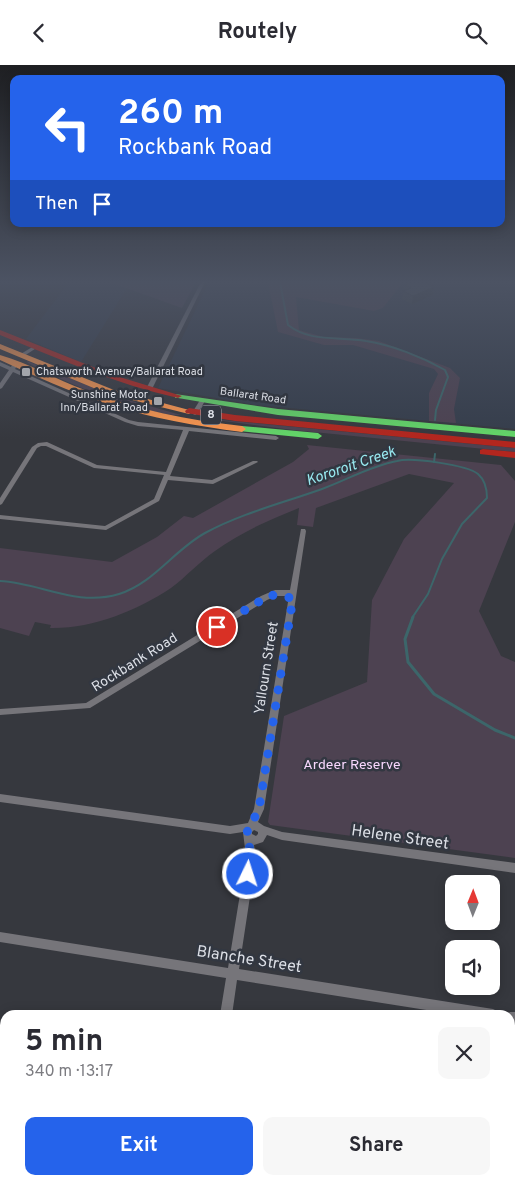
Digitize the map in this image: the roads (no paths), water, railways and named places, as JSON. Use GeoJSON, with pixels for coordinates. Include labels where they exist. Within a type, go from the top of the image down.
{"type":"FeatureCollection","features":[{"type":"Feature","properties":{"kind":"main road","name":"Ballarat Road"},"geometry":{"type":"LineString","coordinates":[[5,334],[110,378],[202,401],[278,412],[515,433]]}},
{"type":"Feature","properties":{"kind":"main road","name":"Ballarat Road"},"geometry":{"type":"LineString","coordinates":[[0,346],[18,365],[125,397],[190,422]]}},
{"type":"Feature","properties":{"kind":"main road","name":"Ballarat Road"},"geometry":{"type":"LineString","coordinates":[[0,357],[62,387],[129,408],[190,422],[514,453]]}},
{"type":"Feature","properties":{"kind":"main road"},"geometry":{"type":"LineString","coordinates":[[48,385],[62,387]]}},
{"type":"Feature","properties":{"kind":"street"},"geometry":{"type":"LineString","coordinates":[[149,389],[177,334]]}},
{"type":"Feature","properties":{"kind":"street"},"geometry":{"type":"LineString","coordinates":[[0,387],[18,365],[38,349]]}},
{"type":"Feature","properties":{"kind":"street","name":"Ballarat Road"},"geometry":{"type":"LineString","coordinates":[[0,364],[18,365],[48,385]]}},
{"type":"Feature","properties":{"kind":"street"},"geometry":{"type":"LineString","coordinates":[[0,517],[106,528],[157,500],[190,422],[202,401]]}},
{"type":"Feature","properties":{"kind":"street","name":"Ballarat Road"},"geometry":{"type":"LineString","coordinates":[[190,422],[276,439]]}},
{"type":"Feature","properties":{"kind":"street"},"geometry":{"type":"LineString","coordinates":[[38,436],[40,444]]}},
{"type":"Feature","properties":{"kind":"street"},"geometry":{"type":"LineString","coordinates":[[0,503],[35,447],[40,444],[47,444],[96,467],[214,482],[255,462]]}},
{"type":"Feature","properties":{"kind":"street","name":"Yallourn Street"},"geometry":{"type":"LineString","coordinates":[[227,1010],[303,531]]}},
{"type":"Feature","properties":{"kind":"street","name":"Rockbank Road"},"geometry":{"type":"LineString","coordinates":[[0,712],[87,707],[270,595],[293,595]]}},
{"type":"Feature","properties":{"kind":"street","name":"Helene Street"},"geometry":{"type":"LineString","coordinates":[[0,798],[515,869]]}},
{"type":"Feature","properties":{"kind":"street","name":"Blanche Street"},"geometry":{"type":"LineString","coordinates":[[0,937],[461,1010]]}},
{"type":"Feature","properties":{"kind":"waterway"},"geometry":{"type":"LineString","coordinates":[[307,334],[386,345],[417,356],[445,370],[448,377],[436,410],[435,420]]}},
{"type":"Feature","properties":{"kind":"waterway"},"geometry":{"type":"LineString","coordinates":[[434,462],[435,454]]}},
{"type":"Feature","properties":{"kind":"waterway","name":"Kororoit Creek"},"geometry":{"type":"LineString","coordinates":[[0,581],[88,598],[119,594],[143,582],[183,548],[219,526],[322,489],[377,466],[397,461],[414,460],[451,465],[472,471],[478,474],[484,482],[487,498],[462,524],[442,559],[428,594],[412,618]]}},
{"type":"Feature","properties":{"kind":"waterway","name":"Kororoit Creek"},"geometry":{"type":"LineString","coordinates":[[413,617],[405,639],[408,662],[434,694],[495,730],[515,738]]}},
{"type":"Feature","properties":{"kind":"place","name":"Chatsworth Avenue/Ballarat Road"},"geometry":{"type":"Point","coordinates":[26,372]}},
{"type":"Feature","properties":{"kind":"place","name":"Sunshine Motor Inn/Ballarat Road"},"geometry":{"type":"Point","coordinates":[158,401]}},
{"type":"Feature","properties":{"kind":"park label","name":"Ardeer Reserve"},"geometry":{"type":"Point","coordinates":[352,765]}}]}
